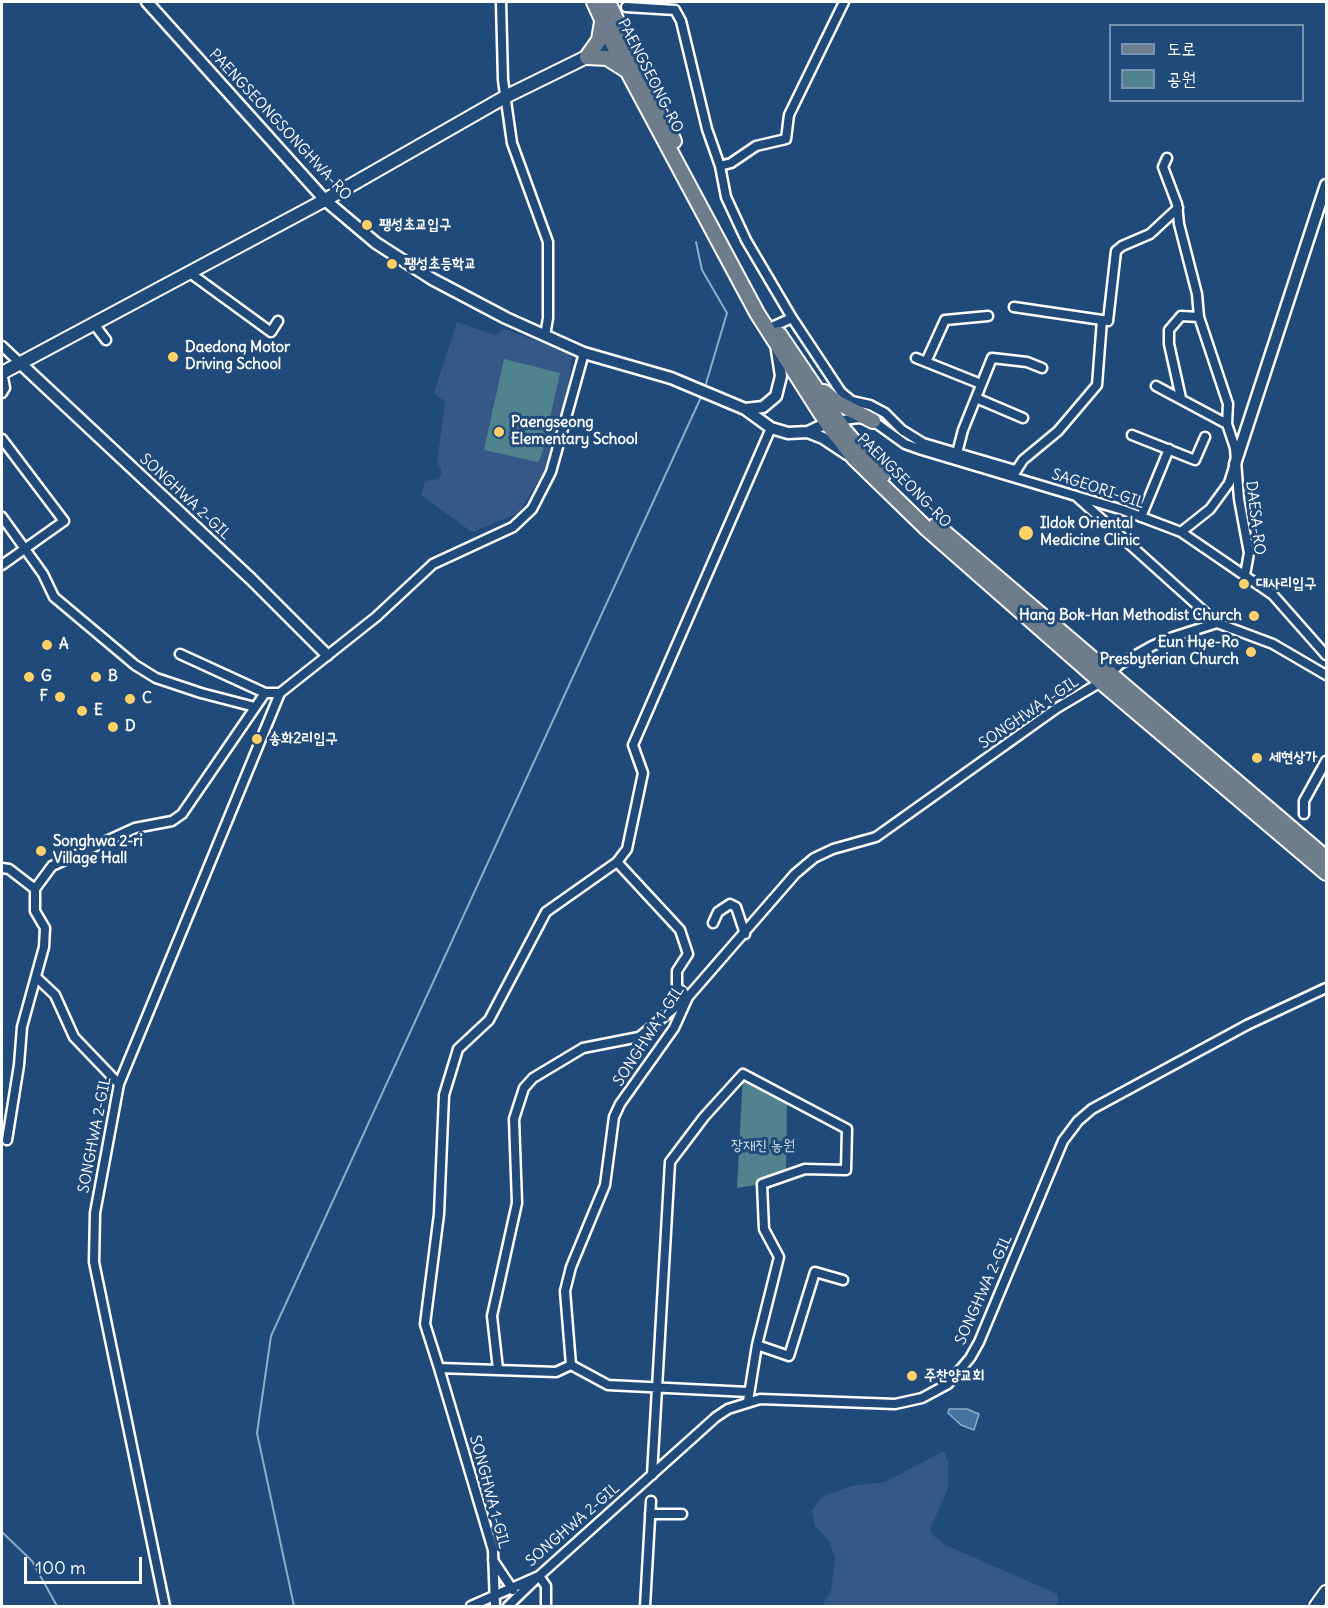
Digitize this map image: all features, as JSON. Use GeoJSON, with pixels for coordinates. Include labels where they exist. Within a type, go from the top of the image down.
{"type":"FeatureCollection","features":[{"type":"Feature","properties":{"kind":"main road","name":"PAENGSEONG-RO"},"geometry":{"type":"LineString","coordinates":[[594,2],[602,20],[619,40],[692,180],[774,326],[813,382],[832,422],[906,499],[1326,873]]}},
{"type":"Feature","properties":{"kind":"main road","name":"PAENGSEONG-RO"},"geometry":{"type":"LineString","coordinates":[[608,2],[628,73],[776,346],[832,422],[854,458],[927,529],[1326,858]]}},
{"type":"Feature","properties":{"kind":"main road"},"geometry":{"type":"LineString","coordinates":[[587,57],[599,40],[602,20]]}},
{"type":"Feature","properties":{"kind":"main road"},"geometry":{"type":"LineString","coordinates":[[2,373],[325,200],[505,97],[619,40]]}},
{"type":"Feature","properties":{"kind":"main road"},"geometry":{"type":"LineString","coordinates":[[587,57],[599,56],[615,61],[628,73]]}},
{"type":"Feature","properties":{"kind":"main road"},"geometry":{"type":"LineString","coordinates":[[813,382],[836,402],[873,421]]}},
{"type":"Feature","properties":{"kind":"main road"},"geometry":{"type":"LineString","coordinates":[[1316,1606],[1326,1592]]}},
{"type":"Feature","properties":{"kind":"street","name":"PAENGSEONGSONGHWA-RO"},"geometry":{"type":"LineString","coordinates":[[147,2],[325,200],[376,243],[432,279],[545,336],[585,353],[671,378],[745,409],[771,428],[788,433],[808,432],[832,422]]}},
{"type":"Feature","properties":{"kind":"street"},"geometry":{"type":"LineString","coordinates":[[501,2],[505,97],[512,143],[547,232],[549,298],[545,336]]}},
{"type":"Feature","properties":{"kind":"street"},"geometry":{"type":"LineString","coordinates":[[720,166],[731,163],[756,146],[786,139],[789,115],[844,2]]}},
{"type":"Feature","properties":{"kind":"street"},"geometry":{"type":"LineString","coordinates":[[626,7],[676,6],[707,129],[720,166],[726,198],[747,240],[792,318],[848,399],[879,409],[913,438],[1014,474],[1058,431],[1096,385],[1102,320]]}},
{"type":"Feature","properties":{"kind":"street","name":"DAESA-RO"},"geometry":{"type":"LineString","coordinates":[[1167,158],[1163,167],[1178,208],[1179,224],[1197,294],[1199,317],[1228,404],[1227,424],[1235,448],[1242,525],[1249,553],[1245,575]]}},
{"type":"Feature","properties":{"kind":"street"},"geometry":{"type":"LineString","coordinates":[[1181,532],[1210,509],[1228,483],[1326,185]]}},
{"type":"Feature","properties":{"kind":"street"},"geometry":{"type":"LineString","coordinates":[[1014,307],[1108,321],[1116,251],[1150,234],[1178,208]]}},
{"type":"Feature","properties":{"kind":"street"},"geometry":{"type":"LineString","coordinates":[[190,273],[271,332],[278,321]]}},
{"type":"Feature","properties":{"kind":"street"},"geometry":{"type":"LineString","coordinates":[[926,362],[945,320],[988,316]]}},
{"type":"Feature","properties":{"kind":"street"},"geometry":{"type":"LineString","coordinates":[[1181,398],[1169,344],[1169,330],[1181,316],[1199,317]]}},
{"type":"Feature","properties":{"kind":"street"},"geometry":{"type":"LineString","coordinates":[[774,326],[792,318]]}},
{"type":"Feature","properties":{"kind":"street"},"geometry":{"type":"LineString","coordinates":[[94,324],[106,340]]}},
{"type":"Feature","properties":{"kind":"street"},"geometry":{"type":"LineString","coordinates":[[2,346],[20,363]]}},
{"type":"Feature","properties":{"kind":"street"},"geometry":{"type":"LineString","coordinates":[[745,409],[763,407],[776,396],[782,376],[776,346]]}},
{"type":"Feature","properties":{"kind":"street","name":"SONGHWA 2-GIL"},"geometry":{"type":"LineString","coordinates":[[165,1606],[94,1262],[95,1213],[119,1083],[280,693],[376,617],[433,564],[513,527],[532,509],[551,472],[585,353]]}},
{"type":"Feature","properties":{"kind":"street"},"geometry":{"type":"LineString","coordinates":[[916,358],[981,384]]}},
{"type":"Feature","properties":{"kind":"street"},"geometry":{"type":"LineString","coordinates":[[957,453],[963,430],[992,358],[1027,362],[1042,368]]}},
{"type":"Feature","properties":{"kind":"street","name":"SONGHWA 2-GIL"},"geometry":{"type":"LineString","coordinates":[[20,363],[251,579],[327,655]]}},
{"type":"Feature","properties":{"kind":"street"},"geometry":{"type":"LineString","coordinates":[[2,373],[5,388],[2,393]]}},
{"type":"Feature","properties":{"kind":"street"},"geometry":{"type":"LineString","coordinates":[[1156,386],[1227,424]]}},
{"type":"Feature","properties":{"kind":"street"},"geometry":{"type":"LineString","coordinates":[[976,398],[1023,418]]}},
{"type":"Feature","properties":{"kind":"street"},"geometry":{"type":"LineString","coordinates":[[832,422],[859,418],[873,421]]}},
{"type":"Feature","properties":{"kind":"street","name":"SAGEORI-GIL"},"geometry":{"type":"LineString","coordinates":[[873,421],[905,444],[1014,474],[1181,532],[1273,595],[1326,655]]}},
{"type":"Feature","properties":{"kind":"street"},"geometry":{"type":"LineString","coordinates":[[498,1369],[492,1316],[516,1203],[514,1119],[524,1088],[533,1078],[583,1048],[645,1034],[688,998],[677,987],[677,971],[688,954],[680,930],[617,862],[627,849],[643,773],[633,745],[771,428]]}},
{"type":"Feature","properties":{"kind":"street"},"geometry":{"type":"LineString","coordinates":[[808,432],[823,438],[854,458]]}},
{"type":"Feature","properties":{"kind":"street"},"geometry":{"type":"LineString","coordinates":[[1132,435],[1196,460],[1205,436]]}},
{"type":"Feature","properties":{"kind":"street"},"geometry":{"type":"LineString","coordinates":[[2,439],[64,521],[2,565]]}},
{"type":"Feature","properties":{"kind":"street"},"geometry":{"type":"LineString","coordinates":[[1141,517],[1169,449]]}},
{"type":"Feature","properties":{"kind":"street"},"geometry":{"type":"LineString","coordinates":[[1076,496],[1217,623],[1273,644],[1326,675]]}},
{"type":"Feature","properties":{"kind":"street"},"geometry":{"type":"LineString","coordinates":[[2,517],[26,550],[54,597],[135,665],[156,678],[255,707]]}},
{"type":"Feature","properties":{"kind":"street","name":"SONGHWA 1-GIL"},"geometry":{"type":"LineString","coordinates":[[571,1365],[565,1291],[571,1267],[605,1185],[614,1116],[631,1087],[674,1028],[688,998],[795,874],[814,858],[833,849],[876,837],[1057,708],[1105,678],[1120,664],[1152,645],[1217,623]]}},
{"type":"Feature","properties":{"kind":"street"},"geometry":{"type":"LineString","coordinates":[[180,654],[265,693],[280,693]]}},
{"type":"Feature","properties":{"kind":"street"},"geometry":{"type":"LineString","coordinates":[[7,1140],[22,1027],[44,947],[45,928],[35,911],[35,890],[52,866],[135,828],[172,821],[182,814],[265,693]]}},
{"type":"Feature","properties":{"kind":"street"},"geometry":{"type":"LineString","coordinates":[[1304,814],[1304,801],[1326,761]]}},
{"type":"Feature","properties":{"kind":"street","name":"SONGHWA 1-GIL"},"geometry":{"type":"LineString","coordinates":[[494,1602],[493,1550],[425,1324],[439,1214],[444,1095],[458,1049],[489,1020],[546,912],[617,862]]}},
{"type":"Feature","properties":{"kind":"street"},"geometry":{"type":"LineString","coordinates":[[2,868],[9,869],[35,890]]}},
{"type":"Feature","properties":{"kind":"street"},"geometry":{"type":"LineString","coordinates":[[713,923],[718,912],[730,904],[736,907],[745,934]]}},
{"type":"Feature","properties":{"kind":"street"},"geometry":{"type":"LineString","coordinates":[[37,978],[55,995],[74,1037],[119,1083]]}},
{"type":"Feature","properties":{"kind":"street","name":"SONGHWA 2-GIL"},"geometry":{"type":"LineString","coordinates":[[471,1606],[494,1602],[539,1576],[716,1417],[748,1397],[895,1404],[922,1398],[948,1384],[970,1358],[979,1342],[1063,1141],[1078,1121],[1092,1108],[1237,1031],[1326,988]]}},
{"type":"Feature","properties":{"kind":"street"},"geometry":{"type":"LineString","coordinates":[[439,1368],[556,1372],[571,1365],[608,1385],[656,1389],[748,1397],[757,1345],[779,1257],[764,1229],[762,1184],[805,1169],[846,1170],[847,1129],[743,1074],[704,1117],[670,1162],[656,1389],[652,1475]]}},
{"type":"Feature","properties":{"kind":"street"},"geometry":{"type":"LineString","coordinates":[[757,1345],[789,1356],[815,1272],[843,1280]]}},
{"type":"Feature","properties":{"kind":"street"},"geometry":{"type":"LineString","coordinates":[[645,1606],[651,1502]]}},
{"type":"Feature","properties":{"kind":"street"},"geometry":{"type":"LineString","coordinates":[[650,1514],[682,1514]]}},
{"type":"Feature","properties":{"kind":"street"},"geometry":{"type":"LineString","coordinates":[[493,1560],[513,1590]]}},
{"type":"Feature","properties":{"kind":"street"},"geometry":{"type":"LineString","coordinates":[[508,1606],[539,1576],[546,1586],[546,1606]]}},
{"type":"Feature","properties":{"kind":"shaded area","name":"Paengseong Elementary School"},"geometry":{"type":"Polygon","coordinates":[[[457,322],[495,335],[504,329],[569,352],[572,358],[566,401],[549,462],[519,513],[472,532],[421,495],[425,481],[438,479],[441,475],[441,468],[437,463],[445,402],[434,393],[457,322]]]}},
{"type":"Feature","properties":{"kind":"shaded area"},"geometry":{"type":"Polygon","coordinates":[[[949,1409],[967,1409],[979,1414],[974,1430],[961,1425],[948,1413],[949,1409]]]}},
{"type":"Feature","properties":{"kind":"shaded area"},"geometry":{"type":"Polygon","coordinates":[[[944,1451],[948,1463],[948,1489],[930,1529],[932,1535],[946,1545],[1057,1594],[1058,1602],[1054,1606],[822,1606],[831,1591],[835,1557],[829,1541],[815,1526],[812,1511],[821,1497],[851,1486],[885,1482],[944,1451]]]}},
{"type":"Feature","properties":{"kind":"green space"},"geometry":{"type":"Polygon","coordinates":[[[504,359],[560,373],[542,454],[538,462],[484,450],[504,359]]]}},
{"type":"Feature","properties":{"kind":"green space","name":"장재진 농원"},"geometry":{"type":"Polygon","coordinates":[[[743,1074],[787,1098],[786,1176],[762,1184],[737,1188],[743,1074]]]}},
{"type":"Feature","properties":{"kind":"waterway"},"geometry":{"type":"LineString","coordinates":[[87,2],[104,2]]}},
{"type":"Feature","properties":{"kind":"waterway"},"geometry":{"type":"LineString","coordinates":[[696,242],[702,270],[727,313],[705,387]]}},
{"type":"Feature","properties":{"kind":"waterway"},"geometry":{"type":"LineString","coordinates":[[294,1606],[257,1433],[271,1336],[702,395]]}},
{"type":"Feature","properties":{"kind":"waterway"},"geometry":{"type":"LineString","coordinates":[[2,1532],[32,1561],[57,1606]]}},
{"type":"Feature","properties":{"kind":"place","name":"팽성초교입구"},"geometry":{"type":"Point","coordinates":[367,225]}},
{"type":"Feature","properties":{"kind":"place","name":"팽성초등학교"},"geometry":{"type":"Point","coordinates":[392,264]}},
{"type":"Feature","properties":{"kind":"place","name":"Daedong Motor Driving School"},"geometry":{"type":"Point","coordinates":[173,357]}},
{"type":"Feature","properties":{"kind":"place","name":"Paengseong Elementary School"},"geometry":{"type":"Point","coordinates":[499,432]}},
{"type":"Feature","properties":{"kind":"place","name":"Ildok Oriental Medicine Clinic"},"geometry":{"type":"Point","coordinates":[1026,533]}},
{"type":"Feature","properties":{"kind":"place","name":"대사리입구"},"geometry":{"type":"Point","coordinates":[1244,584]}},
{"type":"Feature","properties":{"kind":"place","name":"Hang Bok-Han Methodist Church"},"geometry":{"type":"Point","coordinates":[1254,616]}},
{"type":"Feature","properties":{"kind":"place","name":"A"},"geometry":{"type":"Point","coordinates":[47,645]}},
{"type":"Feature","properties":{"kind":"place","name":"Eun Hye-Ro Presbyterian Church"},"geometry":{"type":"Point","coordinates":[1251,652]}},
{"type":"Feature","properties":{"kind":"place","name":"G"},"geometry":{"type":"Point","coordinates":[29,677]}},
{"type":"Feature","properties":{"kind":"place","name":"B"},"geometry":{"type":"Point","coordinates":[96,677]}},
{"type":"Feature","properties":{"kind":"place","name":"F"},"geometry":{"type":"Point","coordinates":[60,697]}},
{"type":"Feature","properties":{"kind":"place","name":"C"},"geometry":{"type":"Point","coordinates":[130,699]}},
{"type":"Feature","properties":{"kind":"place","name":"E"},"geometry":{"type":"Point","coordinates":[82,711]}},
{"type":"Feature","properties":{"kind":"place","name":"D"},"geometry":{"type":"Point","coordinates":[113,727]}},
{"type":"Feature","properties":{"kind":"place","name":"송화2리입구"},"geometry":{"type":"Point","coordinates":[257,739]}},
{"type":"Feature","properties":{"kind":"place","name":"세현상가"},"geometry":{"type":"Point","coordinates":[1257,758]}},
{"type":"Feature","properties":{"kind":"place","name":"Songhwa 2-ri Village Hall"},"geometry":{"type":"Point","coordinates":[41,851]}},
{"type":"Feature","properties":{"kind":"place","name":"주찬양교회"},"geometry":{"type":"Point","coordinates":[912,1376]}}]}
